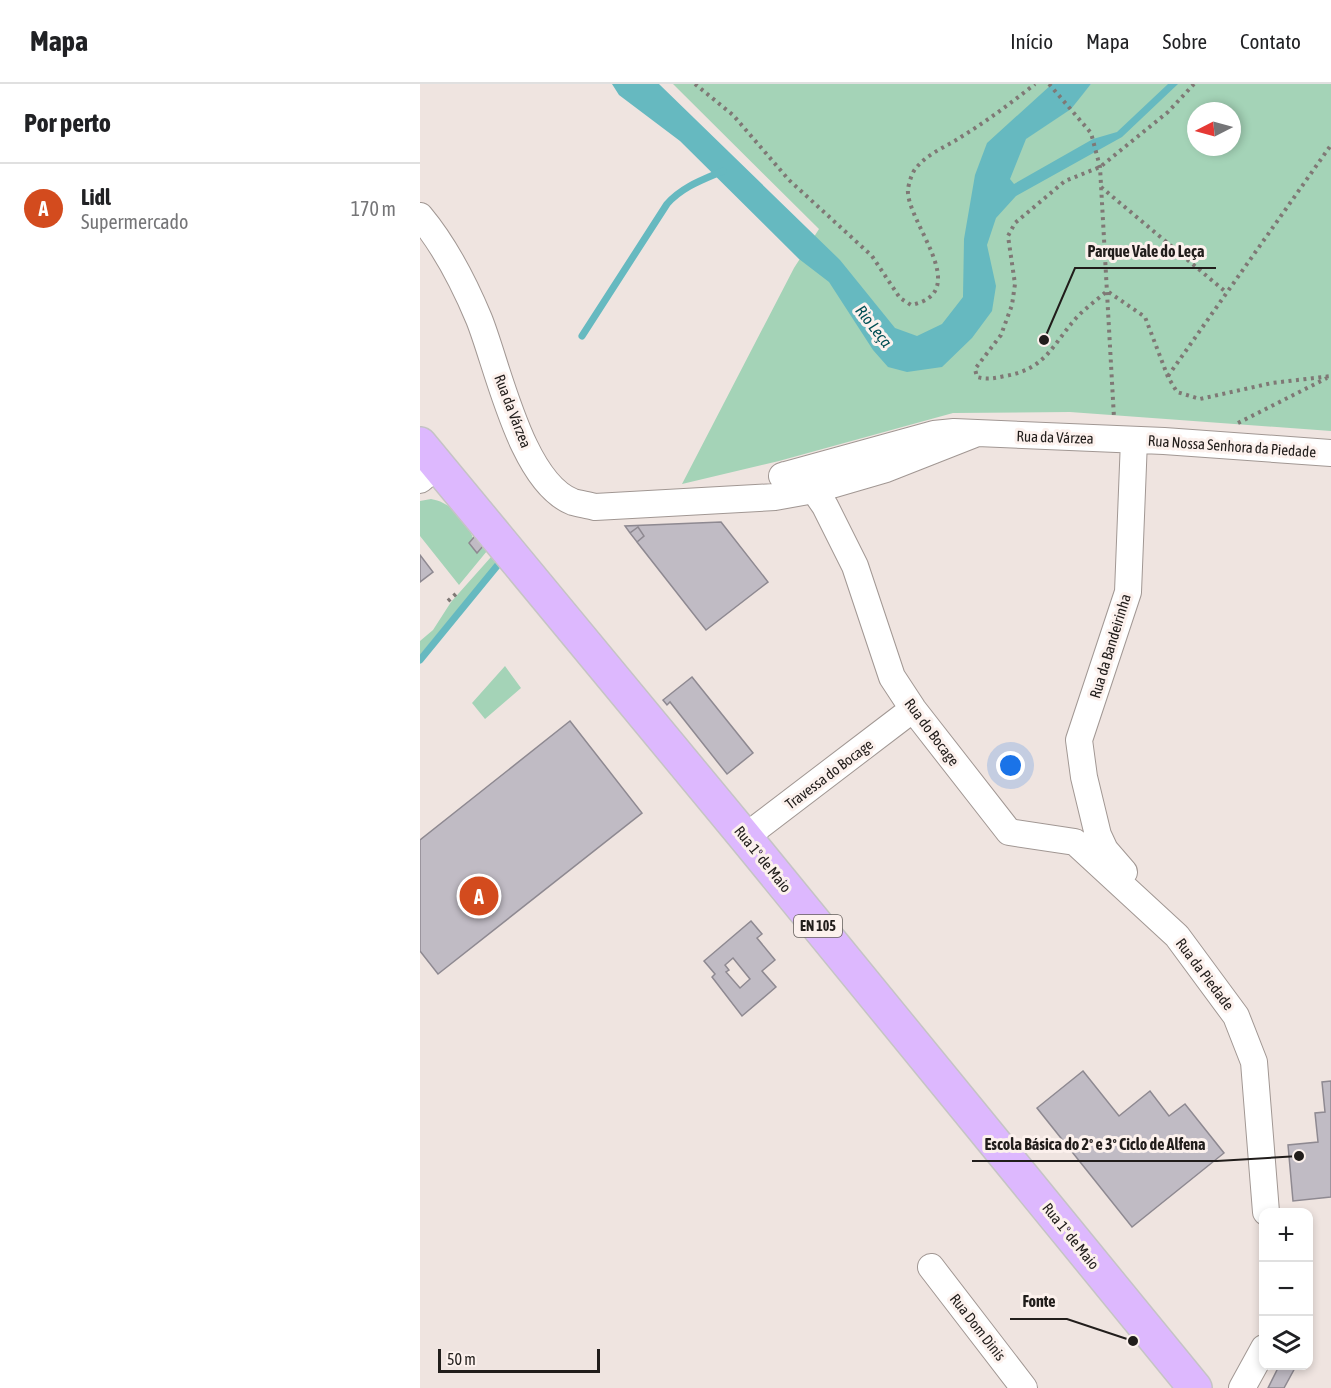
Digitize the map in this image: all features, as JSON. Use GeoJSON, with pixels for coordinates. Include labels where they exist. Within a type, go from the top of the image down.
{"type":"FeatureCollection","features":[{"type":"Feature","properties":{"kind":"main road","name":"Rua 1º de Maio"},"geometry":{"type":"LineString","coordinates":[[426,463],[745,837],[1195,1388]]}},
{"type":"Feature","properties":{"kind":"street","name":"Rua da Várzea"},"geometry":{"type":"LineString","coordinates":[[420,216],[446,253],[464,285],[479,319],[522,444],[551,486],[571,501],[595,507],[775,497],[814,490],[886,469],[975,434]]}},
{"type":"Feature","properties":{"kind":"street","name":"Rua da Várzea"},"geometry":{"type":"LineString","coordinates":[[713,500],[747,486],[934,434],[1125,440]]}},
{"type":"Feature","properties":{"kind":"street","name":"Rua Nossa Senhora da Piedade"},"geometry":{"type":"LineString","coordinates":[[1125,440],[1219,444],[1331,453]]}},
{"type":"Feature","properties":{"kind":"street","name":"Rua da Bandeirinha"},"geometry":{"type":"LineString","coordinates":[[1125,440],[1128,592],[1079,740],[1084,777],[1098,835],[1105,850],[1159,917]]}},
{"type":"Feature","properties":{"kind":"street"},"geometry":{"type":"LineString","coordinates":[[785,475],[802,481],[814,490]]}},
{"type":"Feature","properties":{"kind":"street","name":"Rua do Bocage"},"geometry":{"type":"LineString","coordinates":[[814,490],[833,521],[855,566],[892,677],[913,709],[1009,832],[1075,842]]}},
{"type":"Feature","properties":{"kind":"street","name":"Travessa do Bocage"},"geometry":{"type":"LineString","coordinates":[[745,837],[913,709]]}},
{"type":"Feature","properties":{"kind":"street","name":"Rua da Bandeirinha"},"geometry":{"type":"LineString","coordinates":[[1075,842],[1082,836],[1081,797],[1084,777]]}},
{"type":"Feature","properties":{"kind":"street"},"geometry":{"type":"LineString","coordinates":[[1075,842],[1159,917]]}},
{"type":"Feature","properties":{"kind":"street","name":"Rua da Piedade"},"geometry":{"type":"LineString","coordinates":[[1159,917],[1177,936],[1236,1016],[1254,1062],[1266,1208]]}},
{"type":"Feature","properties":{"kind":"street","name":"Rua Dom Dinis"},"geometry":{"type":"LineString","coordinates":[[931,1267],[1024,1388]]}},
{"type":"Feature","properties":{"kind":"street"},"geometry":{"type":"LineString","coordinates":[[1242,1388],[1259,1356]]}},
{"type":"Feature","properties":{"kind":"path"},"geometry":{"type":"LineString","coordinates":[[696,84],[733,115],[789,180],[872,256],[900,298],[911,305],[927,299],[935,289],[938,278],[928,242],[910,207],[908,189],[914,170],[929,155],[1001,112],[1035,84]]}},
{"type":"Feature","properties":{"kind":"path"},"geometry":{"type":"LineString","coordinates":[[1107,291],[1079,315],[1051,353],[1035,366],[1009,375],[986,379],[977,377],[975,369],[1000,335],[1012,305],[1016,284],[1008,248],[1008,236],[1012,229],[1050,191],[1065,181],[1100,167],[1168,112],[1194,84]]}},
{"type":"Feature","properties":{"kind":"path"},"geometry":{"type":"LineString","coordinates":[[1050,85],[1091,133],[1100,167],[1107,291],[1125,440]]}},
{"type":"Feature","properties":{"kind":"path"},"geometry":{"type":"LineString","coordinates":[[1168,377],[1331,145]]}},
{"type":"Feature","properties":{"kind":"path"},"geometry":{"type":"LineString","coordinates":[[1101,186],[1227,292]]}},
{"type":"Feature","properties":{"kind":"path"},"geometry":{"type":"LineString","coordinates":[[1107,291],[1146,317],[1168,377],[1177,392],[1200,399],[1272,383],[1331,376]]}},
{"type":"Feature","properties":{"kind":"path"},"geometry":{"type":"LineString","coordinates":[[1219,444],[1225,432],[1242,420],[1331,376]]}},
{"type":"Feature","properties":{"kind":"path"},"geometry":{"type":"LineString","coordinates":[[448,601],[458,593]]}},
{"type":"Feature","properties":{"kind":"green space"},"geometry":{"type":"Polygon","coordinates":[[[673,84],[1063,84],[1077,100],[1091,84],[1331,84],[1331,431],[1070,412],[953,413],[779,461],[682,484],[794,268],[819,229],[673,84]]]}},
{"type":"Feature","properties":{"kind":"green space"},"geometry":{"type":"Polygon","coordinates":[[[431,499],[448,506],[462,519],[472,535],[477,553],[483,546],[487,551],[459,585],[420,536],[420,501],[431,499]]]}},
{"type":"Feature","properties":{"kind":"green space"},"geometry":{"type":"Polygon","coordinates":[[[491,557],[496,563],[420,655],[420,641],[433,630],[451,602],[491,557]]]}},
{"type":"Feature","properties":{"kind":"green space"},"geometry":{"type":"Polygon","coordinates":[[[505,666],[521,688],[485,719],[472,703],[505,666]]]}},
{"type":"Feature","properties":{"kind":"water","name":"Rio Leça"},"geometry":{"type":"Polygon","coordinates":[[[612,84],[659,84],[840,260],[895,328],[917,336],[942,324],[963,297],[964,239],[975,175],[987,143],[1052,84],[1091,84],[1071,109],[1026,139],[1010,179],[1014,184],[1093,139],[1117,132],[1168,84],[1178,84],[1122,137],[1016,196],[996,218],[987,245],[996,286],[992,311],[972,338],[942,367],[907,372],[888,367],[873,350],[829,282],[799,259],[680,141],[619,95],[612,84]]]}},
{"type":"Feature","properties":{"kind":"building"},"geometry":{"type":"Polygon","coordinates":[[[721,522],[768,582],[706,630],[637,542],[644,536],[638,527],[630,533],[625,526],[721,522]]]}},
{"type":"Feature","properties":{"kind":"building"},"geometry":{"type":"Polygon","coordinates":[[[638,527],[644,536],[637,542],[630,533],[638,527]]]}},
{"type":"Feature","properties":{"kind":"building"},"geometry":{"type":"Polygon","coordinates":[[[475,536],[483,546],[477,553],[469,543],[475,536]]]}},
{"type":"Feature","properties":{"kind":"building"},"geometry":{"type":"Polygon","coordinates":[[[420,555],[433,572],[420,582],[420,555]]]}},
{"type":"Feature","properties":{"kind":"building"},"geometry":{"type":"Polygon","coordinates":[[[692,677],[753,753],[727,774],[670,702],[667,705],[663,700],[692,677]]]}},
{"type":"Feature","properties":{"kind":"building"},"geometry":{"type":"Polygon","coordinates":[[[570,721],[642,813],[438,974],[420,951],[420,840],[570,721]]]}},
{"type":"Feature","properties":{"kind":"building"},"geometry":{"type":"Polygon","coordinates":[[[751,921],[762,934],[757,938],[775,960],[762,971],[776,987],[742,1016],[712,977],[715,974],[704,961],[751,921]],[[733,958],[725,965],[729,970],[726,972],[740,988],[750,979],[733,958]]]}},
{"type":"Feature","properties":{"kind":"building"},"geometry":{"type":"Polygon","coordinates":[[[1083,1071],[1119,1116],[1150,1091],[1169,1116],[1185,1104],[1224,1153],[1132,1227],[1037,1108],[1083,1071]]]}},
{"type":"Feature","properties":{"kind":"building"},"geometry":{"type":"Polygon","coordinates":[[[1331,1081],[1331,1197],[1293,1201],[1288,1145],[1318,1142],[1315,1113],[1325,1112],[1322,1082],[1331,1081]]]}},
{"type":"Feature","properties":{"kind":"building"},"geometry":{"type":"Polygon","coordinates":[[[1277,1370],[1294,1370],[1284,1388],[1268,1388],[1277,1370]]]}},
{"type":"Feature","properties":{"kind":"waterway"},"geometry":{"type":"LineString","coordinates":[[582,336],[667,204],[686,188],[723,171]]}},
{"type":"Feature","properties":{"kind":"waterway"},"geometry":{"type":"LineString","coordinates":[[420,660],[497,566]]}},
{"type":"Feature","properties":{"kind":"place","name":"Parque Vale do Leça"},"geometry":{"type":"Point","coordinates":[1044,340]}},
{"type":"Feature","properties":{"kind":"place","name":"Lidl"},"geometry":{"type":"Point","coordinates":[479,896]}},
{"type":"Feature","properties":{"kind":"place","name":"Escola Básica do 2º e 3º Ciclo de Alfena"},"geometry":{"type":"Point","coordinates":[1299,1156]}},
{"type":"Feature","properties":{"kind":"place","name":"Fonte"},"geometry":{"type":"Point","coordinates":[1133,1341]}}]}
